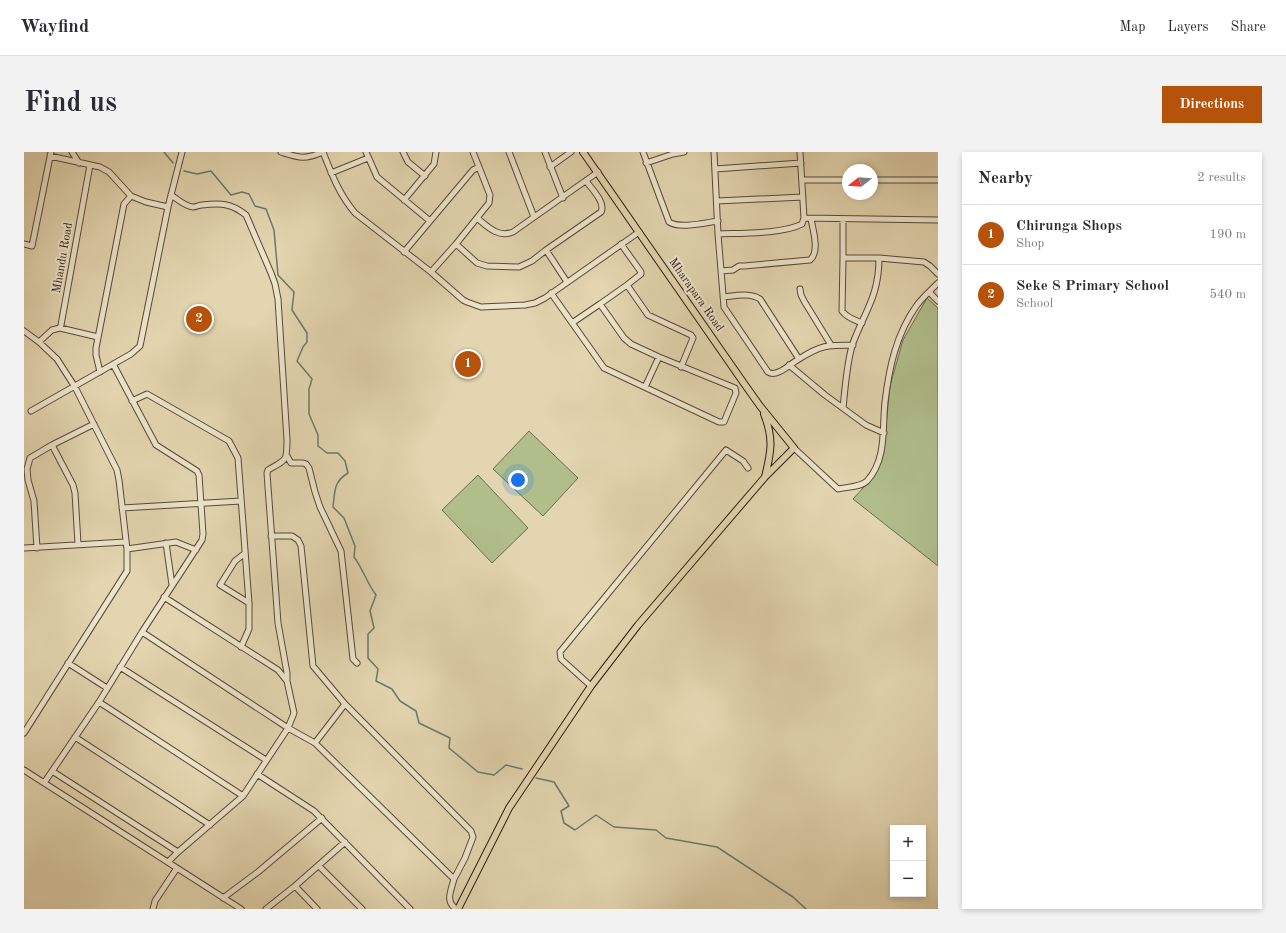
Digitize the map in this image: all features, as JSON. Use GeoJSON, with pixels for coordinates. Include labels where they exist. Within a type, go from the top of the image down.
{"type":"FeatureCollection","features":[{"type":"Feature","properties":{"kind":"main road","name":"Mharapara Road"},"geometry":{"type":"LineString","coordinates":[[583,152],[760,406],[794,448]]}},
{"type":"Feature","properties":{"kind":"main road"},"geometry":{"type":"LineString","coordinates":[[760,406],[768,422],[772,440],[771,452],[765,477]]}},
{"type":"Feature","properties":{"kind":"main road"},"geometry":{"type":"LineString","coordinates":[[457,909],[509,808],[591,686],[638,625],[765,477],[794,448]]}},
{"type":"Feature","properties":{"kind":"street"},"geometry":{"type":"LineString","coordinates":[[72,152],[78,163]]}},
{"type":"Feature","properties":{"kind":"street"},"geometry":{"type":"LineString","coordinates":[[31,411],[131,354],[140,346],[168,207],[182,152]]}},
{"type":"Feature","properties":{"kind":"street"},"geometry":{"type":"LineString","coordinates":[[281,152],[303,158],[309,158],[323,152],[342,196],[355,213],[431,272],[463,300],[481,307],[535,303],[639,232]]}},
{"type":"Feature","properties":{"kind":"street"},"geometry":{"type":"LineString","coordinates":[[366,152],[377,177],[430,221]]}},
{"type":"Feature","properties":{"kind":"street"},"geometry":{"type":"LineString","coordinates":[[403,152],[408,162],[425,176]]}},
{"type":"Feature","properties":{"kind":"street"},"geometry":{"type":"LineString","coordinates":[[404,200],[434,164],[436,152]]}},
{"type":"Feature","properties":{"kind":"street"},"geometry":{"type":"LineString","coordinates":[[431,272],[489,203],[490,195],[473,152]]}},
{"type":"Feature","properties":{"kind":"street"},"geometry":{"type":"LineString","coordinates":[[509,152],[534,217]]}},
{"type":"Feature","properties":{"kind":"street"},"geometry":{"type":"LineString","coordinates":[[545,152],[563,198]]}},
{"type":"Feature","properties":{"kind":"street"},"geometry":{"type":"LineString","coordinates":[[550,167],[571,152]]}},
{"type":"Feature","properties":{"kind":"street"},"geometry":{"type":"LineString","coordinates":[[642,152],[669,222],[672,224],[684,225],[718,221]]}},
{"type":"Feature","properties":{"kind":"street"},"geometry":{"type":"LineString","coordinates":[[646,163],[684,152]]}},
{"type":"Feature","properties":{"kind":"street"},"geometry":{"type":"LineString","coordinates":[[714,152],[718,234],[723,297],[726,310],[768,372],[770,374],[776,373],[819,348],[831,345],[853,345]]}},
{"type":"Feature","properties":{"kind":"street"},"geometry":{"type":"LineString","coordinates":[[718,234],[768,232],[801,225],[804,218],[801,152]]}},
{"type":"Feature","properties":{"kind":"street"},"geometry":{"type":"LineString","coordinates":[[24,244],[32,246],[50,154],[78,163],[100,167],[109,172],[131,196],[146,202],[168,207]]}},
{"type":"Feature","properties":{"kind":"street"},"geometry":{"type":"LineString","coordinates":[[331,173],[368,158]]}},
{"type":"Feature","properties":{"kind":"street"},"geometry":{"type":"LineString","coordinates":[[715,169],[801,163]]}},
{"type":"Feature","properties":{"kind":"street","name":"Mhandu Road"},"geometry":{"type":"LineString","coordinates":[[60,328],[90,166]]}},
{"type":"Feature","properties":{"kind":"street"},"geometry":{"type":"LineString","coordinates":[[404,252],[473,170],[479,167]]}},
{"type":"Feature","properties":{"kind":"street"},"geometry":{"type":"LineString","coordinates":[[477,218],[492,231],[505,234],[513,232],[598,172]]}},
{"type":"Feature","properties":{"kind":"street"},"geometry":{"type":"LineString","coordinates":[[802,180],[842,180]]}},
{"type":"Feature","properties":{"kind":"street"},"geometry":{"type":"LineString","coordinates":[[878,180],[938,180]]}},
{"type":"Feature","properties":{"kind":"street"},"geometry":{"type":"LineString","coordinates":[[456,244],[477,262],[487,266],[519,267],[532,261],[602,212],[602,204],[586,181]]}},
{"type":"Feature","properties":{"kind":"street"},"geometry":{"type":"LineString","coordinates":[[171,195],[189,206],[194,207],[226,204],[246,215],[271,273],[278,299],[287,456],[292,463],[303,463],[309,468],[320,507],[341,551],[353,659],[357,663]]}},
{"type":"Feature","properties":{"kind":"street"},"geometry":{"type":"LineString","coordinates":[[100,372],[96,355],[98,337],[124,204],[131,196]]}},
{"type":"Feature","properties":{"kind":"street"},"geometry":{"type":"LineString","coordinates":[[717,201],[803,197]]}},
{"type":"Feature","properties":{"kind":"street"},"geometry":{"type":"LineString","coordinates":[[804,218],[843,220],[938,220]]}},
{"type":"Feature","properties":{"kind":"street"},"geometry":{"type":"LineString","coordinates":[[721,271],[733,270],[739,266],[810,260],[814,255],[811,219]]}},
{"type":"Feature","properties":{"kind":"street"},"geometry":{"type":"LineString","coordinates":[[843,220],[842,311],[843,314],[862,323]]}},
{"type":"Feature","properties":{"kind":"street"},"geometry":{"type":"LineString","coordinates":[[572,323],[641,274],[621,244]]}},
{"type":"Feature","properties":{"kind":"street"},"geometry":{"type":"LineString","coordinates":[[546,250],[567,282]]}},
{"type":"Feature","properties":{"kind":"street"},"geometry":{"type":"LineString","coordinates":[[843,258],[879,258],[924,262],[938,274]]}},
{"type":"Feature","properties":{"kind":"street"},"geometry":{"type":"LineString","coordinates":[[843,408],[853,345],[877,287],[879,258]]}},
{"type":"Feature","properties":{"kind":"street"},"geometry":{"type":"LineString","coordinates":[[794,448],[838,489],[863,484],[868,479],[882,452],[887,386],[892,359],[898,341],[910,315],[918,304],[938,283]]}},
{"type":"Feature","properties":{"kind":"street"},"geometry":{"type":"LineString","coordinates":[[627,285],[648,315],[691,335],[693,338],[681,367]]}},
{"type":"Feature","properties":{"kind":"street"},"geometry":{"type":"LineString","coordinates":[[800,289],[804,301],[831,345]]}},
{"type":"Feature","properties":{"kind":"street"},"geometry":{"type":"LineString","coordinates":[[929,292],[938,301]]}},
{"type":"Feature","properties":{"kind":"street"},"geometry":{"type":"LineString","coordinates":[[551,293],[604,368],[719,422],[724,422],[736,393],[734,388],[681,367],[627,340],[600,304]]}},
{"type":"Feature","properties":{"kind":"street"},"geometry":{"type":"LineString","coordinates":[[723,297],[750,295],[760,299],[799,359]]}},
{"type":"Feature","properties":{"kind":"street"},"geometry":{"type":"LineString","coordinates":[[39,342],[52,330],[60,328],[98,337]]}},
{"type":"Feature","properties":{"kind":"street"},"geometry":{"type":"LineString","coordinates":[[24,330],[57,359],[75,387],[117,470],[126,549],[126,571],[25,730]]}},
{"type":"Feature","properties":{"kind":"street"},"geometry":{"type":"LineString","coordinates":[[644,387],[659,357]]}},
{"type":"Feature","properties":{"kind":"street"},"geometry":{"type":"LineString","coordinates":[[44,783],[99,702],[164,597],[196,550],[202,540],[203,534],[199,476],[197,471],[156,445],[113,364]]}},
{"type":"Feature","properties":{"kind":"street"},"geometry":{"type":"LineString","coordinates":[[789,365],[819,391],[866,425],[884,433]]}},
{"type":"Feature","properties":{"kind":"street"},"geometry":{"type":"LineString","coordinates":[[132,401],[147,394],[229,441],[238,458],[244,554],[249,603],[249,629],[241,647]]}},
{"type":"Feature","properties":{"kind":"street"},"geometry":{"type":"LineString","coordinates":[[37,548],[34,501],[28,480],[27,469],[30,458],[94,424]]}},
{"type":"Feature","properties":{"kind":"street"},"geometry":{"type":"LineString","coordinates":[[52,445],[73,485],[75,493],[78,544]]}},
{"type":"Feature","properties":{"kind":"street"},"geometry":{"type":"LineString","coordinates":[[591,686],[561,658],[560,652],[726,450],[743,460],[748,468]]}},
{"type":"Feature","properties":{"kind":"street"},"geometry":{"type":"LineString","coordinates":[[168,862],[243,796],[288,728],[294,713],[287,681],[287,673],[278,623],[267,473],[268,470],[284,460],[287,456]]}},
{"type":"Feature","properties":{"kind":"street"},"geometry":{"type":"LineString","coordinates":[[122,508],[241,500]]}},
{"type":"Feature","properties":{"kind":"street"},"geometry":{"type":"LineString","coordinates":[[271,536],[292,536],[298,540],[301,546],[313,666],[345,704],[471,831],[473,837],[454,880],[448,898],[451,905],[457,909]]}},
{"type":"Feature","properties":{"kind":"street"},"geometry":{"type":"LineString","coordinates":[[24,548],[125,542]]}},
{"type":"Feature","properties":{"kind":"street"},"geometry":{"type":"LineString","coordinates":[[126,549],[176,542],[196,550]]}},
{"type":"Feature","properties":{"kind":"street"},"geometry":{"type":"LineString","coordinates":[[166,543],[172,585]]}},
{"type":"Feature","properties":{"kind":"street"},"geometry":{"type":"LineString","coordinates":[[244,554],[235,561],[220,585],[249,603]]}},
{"type":"Feature","properties":{"kind":"street"},"geometry":{"type":"LineString","coordinates":[[164,597],[278,670],[287,681]]}},
{"type":"Feature","properties":{"kind":"street"},"geometry":{"type":"LineString","coordinates":[[142,632],[288,728],[315,743],[454,880]]}},
{"type":"Feature","properties":{"kind":"street"},"geometry":{"type":"LineString","coordinates":[[68,663],[107,688]]}},
{"type":"Feature","properties":{"kind":"street"},"geometry":{"type":"LineString","coordinates":[[120,667],[266,760]]}},
{"type":"Feature","properties":{"kind":"street"},"geometry":{"type":"LineString","coordinates":[[99,702],[243,796]]}},
{"type":"Feature","properties":{"kind":"street"},"geometry":{"type":"LineString","coordinates":[[315,743],[345,704]]}},
{"type":"Feature","properties":{"kind":"street"},"geometry":{"type":"LineString","coordinates":[[76,737],[210,825]]}},
{"type":"Feature","properties":{"kind":"street"},"geometry":{"type":"LineString","coordinates":[[24,770],[241,909]]}},
{"type":"Feature","properties":{"kind":"street"},"geometry":{"type":"LineString","coordinates":[[52,771],[178,852]]}},
{"type":"Feature","properties":{"kind":"street"},"geometry":{"type":"LineString","coordinates":[[257,774],[314,811],[322,818],[410,909]]}},
{"type":"Feature","properties":{"kind":"street"},"geometry":{"type":"LineString","coordinates":[[223,898],[258,872],[322,818]]}},
{"type":"Feature","properties":{"kind":"street"},"geometry":{"type":"LineString","coordinates":[[266,909],[319,866],[345,842]]}},
{"type":"Feature","properties":{"kind":"street"},"geometry":{"type":"LineString","coordinates":[[319,866],[362,909]]}},
{"type":"Feature","properties":{"kind":"street"},"geometry":{"type":"LineString","coordinates":[[153,909],[155,901],[177,868]]}},
{"type":"Feature","properties":{"kind":"street"},"geometry":{"type":"LineString","coordinates":[[295,886],[317,909]]}},
{"type":"Feature","properties":{"kind":"green space"},"geometry":{"type":"Polygon","coordinates":[[[927,298],[938,308],[938,566],[853,499],[864,487],[883,454],[890,386],[903,340],[927,298]]]}},
{"type":"Feature","properties":{"kind":"green space"},"geometry":{"type":"Polygon","coordinates":[[[529,431],[578,478],[543,516],[493,469],[529,431]]]}},
{"type":"Feature","properties":{"kind":"green space"},"geometry":{"type":"Polygon","coordinates":[[[478,475],[528,528],[492,563],[442,510],[478,475]]]}},
{"type":"Feature","properties":{"kind":"waterway"},"geometry":{"type":"LineString","coordinates":[[164,152],[173,163]]}},
{"type":"Feature","properties":{"kind":"waterway"},"geometry":{"type":"LineString","coordinates":[[184,171],[197,174],[211,171],[231,195],[242,192],[249,194],[255,206],[266,209],[274,230],[278,275],[294,292],[292,310],[307,333],[307,342],[303,347],[297,361],[312,379],[309,389],[309,414],[318,435],[318,446],[327,453],[338,453],[345,461],[348,473],[343,476],[337,484],[333,507],[344,518],[355,546],[354,557],[376,595],[370,611],[374,628],[368,634],[368,658],[378,669],[376,681],[392,689],[400,701],[416,711],[419,723],[450,738],[449,748],[478,772],[494,775],[506,765],[522,769]]}},
{"type":"Feature","properties":{"kind":"waterway"},"geometry":{"type":"LineString","coordinates":[[536,778],[554,782],[569,806],[561,811],[564,823],[575,830],[596,815],[614,827],[656,830],[666,838],[717,847],[793,897],[806,909]]}},
{"type":"Feature","properties":{"kind":"place","name":"Seke 8 Primary School"},"geometry":{"type":"Point","coordinates":[199,319]}},
{"type":"Feature","properties":{"kind":"place","name":"Chirunga Shops"},"geometry":{"type":"Point","coordinates":[468,364]}}]}
